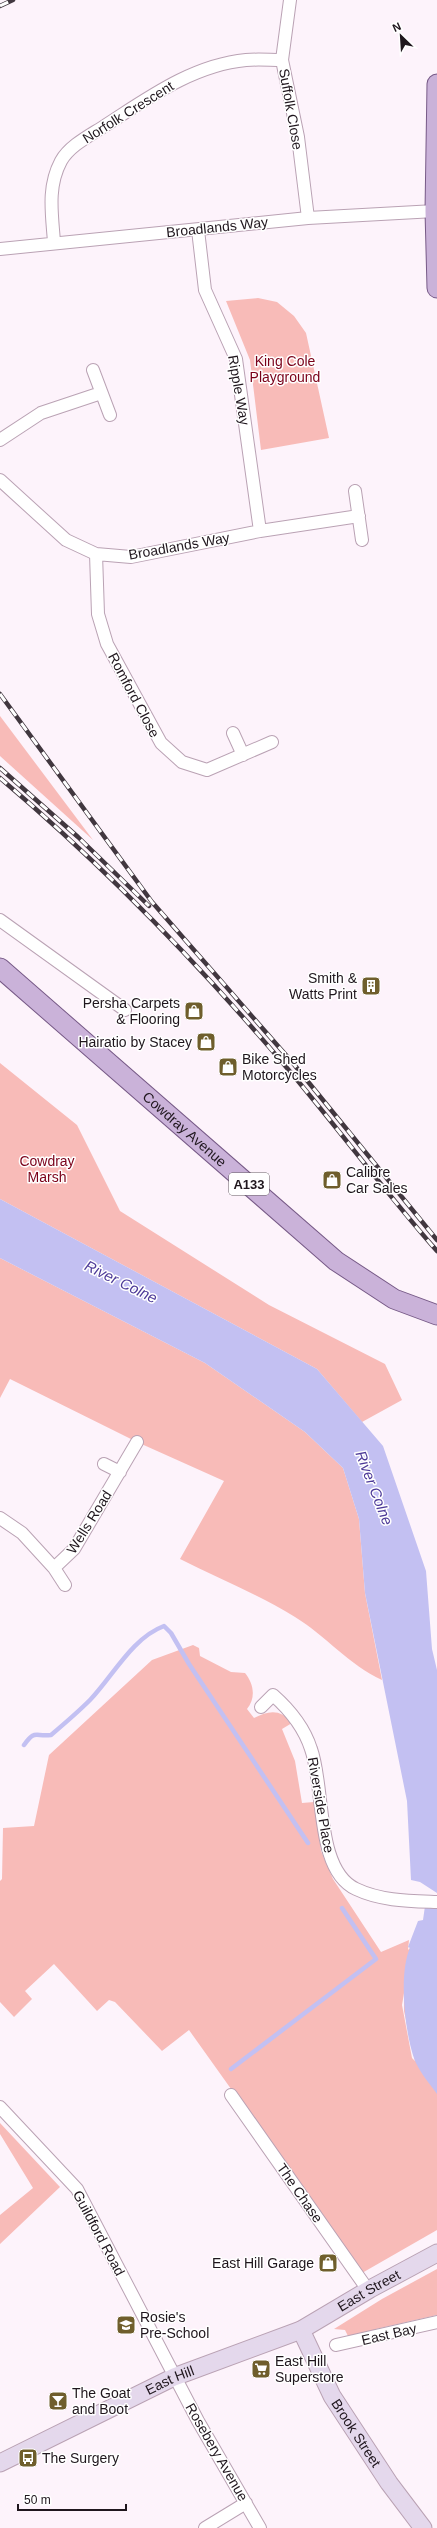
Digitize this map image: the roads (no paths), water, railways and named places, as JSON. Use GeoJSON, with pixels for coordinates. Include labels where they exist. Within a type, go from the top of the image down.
{"type":"FeatureCollection","features":[{"type":"Feature","properties":{"kind":"main road"},"geometry":{"type":"LineString","coordinates":[[437,84],[434,211],[437,288]]}},
{"type":"Feature","properties":{"kind":"main road","name":"Cowdray Avenue"},"geometry":{"type":"LineString","coordinates":[[0,968],[336,1261],[394,1299],[437,1315]]}},
{"type":"Feature","properties":{"kind":"street","name":"Suffolk Close"},"geometry":{"type":"LineString","coordinates":[[290,0],[282,60],[298,137],[308,218]]}},
{"type":"Feature","properties":{"kind":"street","name":"Norfolk Crescent"},"geometry":{"type":"LineString","coordinates":[[54,242],[50,200],[53,179],[61,160],[79,143],[166,86],[193,75],[245,60],[282,60]]}},
{"type":"Feature","properties":{"kind":"street","name":"Broadlands Way"},"geometry":{"type":"LineString","coordinates":[[0,249],[54,242],[198,230],[308,218],[434,211]]}},
{"type":"Feature","properties":{"kind":"street","name":"Ripple Way"},"geometry":{"type":"LineString","coordinates":[[198,230],[205,290],[236,358],[260,531]]}},
{"type":"Feature","properties":{"kind":"street"},"geometry":{"type":"LineString","coordinates":[[93,370],[110,415]]}},
{"type":"Feature","properties":{"kind":"street"},"geometry":{"type":"LineString","coordinates":[[0,440],[41,413],[101,393]]}},
{"type":"Feature","properties":{"kind":"street","name":"Broadlands Way"},"geometry":{"type":"LineString","coordinates":[[0,480],[66,540],[96,554],[131,557],[260,531],[359,516]]}},
{"type":"Feature","properties":{"kind":"street"},"geometry":{"type":"LineString","coordinates":[[355,491],[362,540]]}},
{"type":"Feature","properties":{"kind":"street","name":"Romford Close"},"geometry":{"type":"LineString","coordinates":[[96,554],[98,614],[107,644],[160,743],[182,762],[207,770],[272,742]]}},
{"type":"Feature","properties":{"kind":"street"},"geometry":{"type":"LineString","coordinates":[[233,733],[243,755]]}},
{"type":"Feature","properties":{"kind":"street"},"geometry":{"type":"LineString","coordinates":[[0,920],[125,1010]]}},
{"type":"Feature","properties":{"kind":"street","name":"Wells Road"},"geometry":{"type":"LineString","coordinates":[[54,1568],[74,1549],[137,1442]]}},
{"type":"Feature","properties":{"kind":"street"},"geometry":{"type":"LineString","coordinates":[[104,1464],[120,1472]]}},
{"type":"Feature","properties":{"kind":"street","name":"Wells Road"},"geometry":{"type":"LineString","coordinates":[[0,1518],[22,1533],[54,1568],[65,1585]]}},
{"type":"Feature","properties":{"kind":"street","name":"Riverside Place"},"geometry":{"type":"LineString","coordinates":[[261,1707],[273,1695],[291,1711],[311,1748],[321,1790],[325,1844],[336,1872],[355,1889],[380,1897],[437,1902]]}},
{"type":"Feature","properties":{"kind":"street","name":"The Chase"},"geometry":{"type":"LineString","coordinates":[[231,2095],[368,2290]]}},
{"type":"Feature","properties":{"kind":"street","name":"Guildford Road"},"geometry":{"type":"LineString","coordinates":[[0,2107],[77,2189],[161,2348],[174,2377]]}},
{"type":"Feature","properties":{"kind":"street","name":"East Street"},"geometry":{"type":"LineString","coordinates":[[301,2330],[368,2290],[437,2253]]}},
{"type":"Feature","properties":{"kind":"street","name":"East Bay"},"geometry":{"type":"LineString","coordinates":[[339,2342],[437,2322]]}},
{"type":"Feature","properties":{"kind":"street","name":"East Hill"},"geometry":{"type":"LineString","coordinates":[[0,2463],[174,2377],[301,2330]]}},
{"type":"Feature","properties":{"kind":"street","name":"Brook Street"},"geometry":{"type":"LineString","coordinates":[[301,2330],[332,2396],[389,2483],[423,2528]]}},
{"type":"Feature","properties":{"kind":"street","name":"Rosebery Avenue"},"geometry":{"type":"LineString","coordinates":[[174,2377],[221,2464],[260,2528]]}},
{"type":"Feature","properties":{"kind":"street"},"geometry":{"type":"LineString","coordinates":[[205,2528],[246,2503]]}},
{"type":"Feature","properties":{"kind":"water","name":"River Colne"},"geometry":{"type":"Polygon","coordinates":[[[0,1199],[317,1369],[383,1446],[426,1571],[432,1649],[437,1670],[437,1893],[420,1882],[411,1880],[407,1801],[365,1593],[359,1519],[343,1468],[305,1432],[205,1363],[0,1258],[0,1199]]]}},
{"type":"Feature","properties":{"kind":"water"},"geometry":{"type":"Polygon","coordinates":[[[425,1906],[437,1907],[437,2094],[416,2063],[409,2038],[404,2006],[404,1973],[406,1959],[410,1948],[408,1947],[418,1921],[423,1920],[425,1906]]]}},
{"type":"Feature","properties":{"kind":"waterway"},"geometry":{"type":"LineString","coordinates":[[24,1745],[33,1735],[51,1735],[56,1731],[90,1700],[124,1658],[142,1639],[164,1626],[171,1633],[189,1664],[308,1843]]}},
{"type":"Feature","properties":{"kind":"waterway"},"geometry":{"type":"LineString","coordinates":[[231,2069],[376,1959],[342,1908]]}},
{"type":"Feature","properties":{"kind":"railway"},"geometry":{"type":"LineString","coordinates":[[0,6],[13,0]]}},
{"type":"Feature","properties":{"kind":"railway"},"geometry":{"type":"LineString","coordinates":[[0,694],[152,902],[292,1062],[437,1240]]}},
{"type":"Feature","properties":{"kind":"railway"},"geometry":{"type":"LineString","coordinates":[[0,768],[78,837],[149,906]]}},
{"type":"Feature","properties":{"kind":"railway"},"geometry":{"type":"LineString","coordinates":[[0,778],[39,811],[113,881],[150,917],[220,991],[287,1068],[437,1251]]}},
{"type":"Feature","properties":{"kind":"place","name":"Smith & Watts Print"},"geometry":{"type":"Point","coordinates":[371,986]}},
{"type":"Feature","properties":{"kind":"place","name":"Persha Carpets & Flooring"},"geometry":{"type":"Point","coordinates":[194,1011]}},
{"type":"Feature","properties":{"kind":"place","name":"Hairatio by Stacey"},"geometry":{"type":"Point","coordinates":[206,1042]}},
{"type":"Feature","properties":{"kind":"place","name":"Bike Shed Motorcycles"},"geometry":{"type":"Point","coordinates":[228,1067]}},
{"type":"Feature","properties":{"kind":"place","name":"Calibre Car Sales"},"geometry":{"type":"Point","coordinates":[332,1180]}},
{"type":"Feature","properties":{"kind":"place","name":"East Hill Garage"},"geometry":{"type":"Point","coordinates":[328,2263]}},
{"type":"Feature","properties":{"kind":"place","name":"Rosie's Pre-School"},"geometry":{"type":"Point","coordinates":[126,2325]}},
{"type":"Feature","properties":{"kind":"place","name":"East Hill Superstore"},"geometry":{"type":"Point","coordinates":[261,2369]}},
{"type":"Feature","properties":{"kind":"place","name":"The Goat and Boot"},"geometry":{"type":"Point","coordinates":[58,2401]}},
{"type":"Feature","properties":{"kind":"place","name":"The Surgery"},"geometry":{"type":"Point","coordinates":[28,2458]}},
{"type":"Feature","properties":{"kind":"park label","name":"King Cole Playground"},"geometry":{"type":"Point","coordinates":[285,370]}},
{"type":"Feature","properties":{"kind":"park label","name":"Cowdray Marsh"},"geometry":{"type":"Point","coordinates":[47,1170]}}]}
